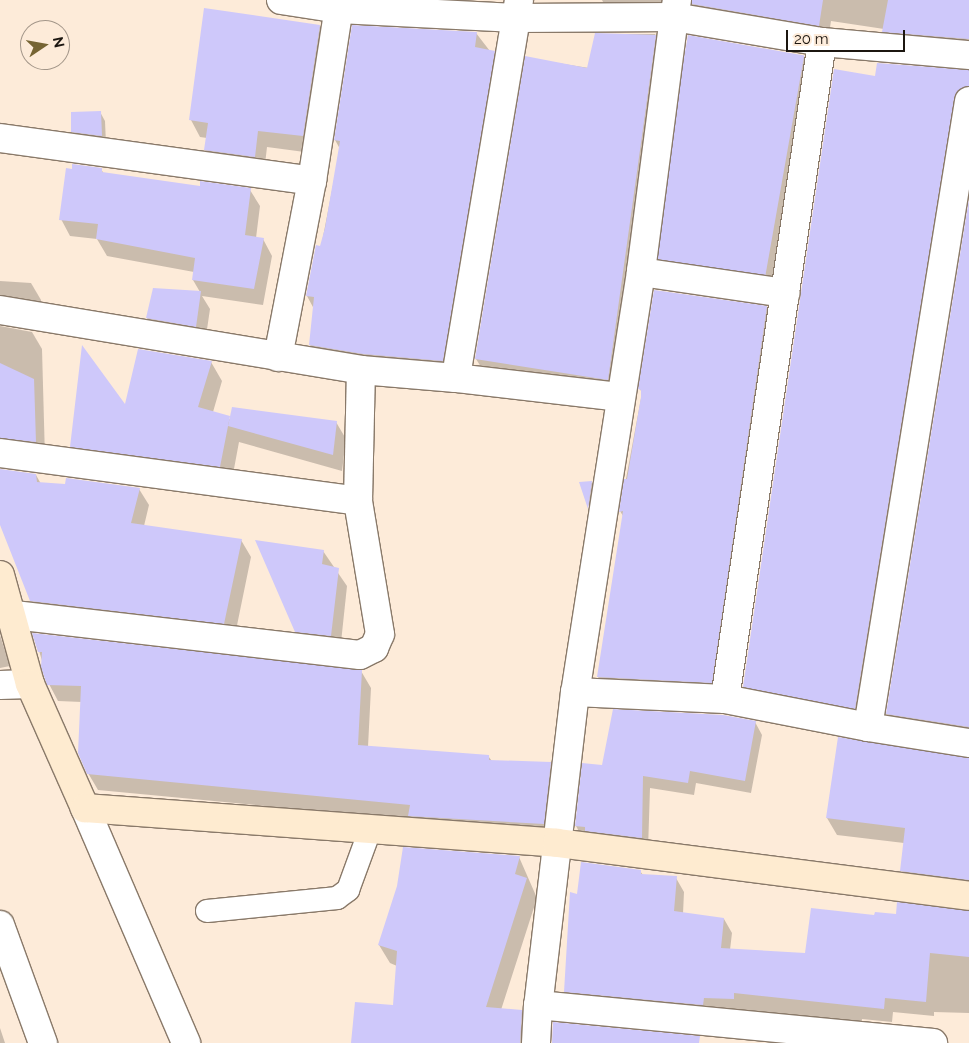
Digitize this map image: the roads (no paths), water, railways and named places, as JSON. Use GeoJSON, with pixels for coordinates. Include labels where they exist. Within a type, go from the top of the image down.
{"type":"FeatureCollection","features":[{"type":"Feature","properties":{"kind":"street"},"geometry":{"type":"LineString","coordinates":[[281,0],[339,5],[518,9],[676,9],[822,42],[969,55]]}},
{"type":"Feature","properties":{"kind":"street"},"geometry":{"type":"LineString","coordinates":[[278,357],[312,181],[339,5]]}},
{"type":"Feature","properties":{"kind":"street"},"geometry":{"type":"LineString","coordinates":[[456,378],[518,9]]}},
{"type":"Feature","properties":{"kind":"street"},"geometry":{"type":"LineString","coordinates":[[536,1043],[538,1005],[575,692],[641,272],[676,9]]}},
{"type":"Feature","properties":{"kind":"street"},"geometry":{"type":"LineString","coordinates":[[725,699],[822,42]]}},
{"type":"Feature","properties":{"kind":"street"},"geometry":{"type":"LineString","coordinates":[[868,727],[969,101]]}},
{"type":"Feature","properties":{"kind":"street"},"geometry":{"type":"LineString","coordinates":[[0,138],[312,181]]}},
{"type":"Feature","properties":{"kind":"street"},"geometry":{"type":"LineString","coordinates":[[641,272],[785,293]]}},
{"type":"Feature","properties":{"kind":"street"},"geometry":{"type":"LineString","coordinates":[[0,310],[361,370],[456,378],[620,397]]}},
{"type":"Feature","properties":{"kind":"street"},"geometry":{"type":"LineString","coordinates":[[14,615],[360,655],[374,648],[380,634],[358,501],[361,370]]}},
{"type":"Feature","properties":{"kind":"street"},"geometry":{"type":"LineString","coordinates":[[0,453],[358,501]]}},
{"type":"Feature","properties":{"kind":"street"},"geometry":{"type":"LineString","coordinates":[[0,574],[14,615],[13,685],[85,808],[186,1043]]}},
{"type":"Feature","properties":{"kind":"street"},"geometry":{"type":"LineString","coordinates":[[575,692],[725,699],[868,727],[969,743]]}},
{"type":"Feature","properties":{"kind":"street"},"geometry":{"type":"LineString","coordinates":[[85,808],[365,844],[557,843],[969,896]]}},
{"type":"Feature","properties":{"kind":"street"},"geometry":{"type":"LineString","coordinates":[[0,925],[43,1043]]}},
{"type":"Feature","properties":{"kind":"street"},"geometry":{"type":"LineString","coordinates":[[538,1005],[933,1043]]}},
{"type":"Feature","properties":{"kind":"lane"},"geometry":{"type":"LineString","coordinates":[[207,911],[336,898],[348,890],[365,844]]}}]}
